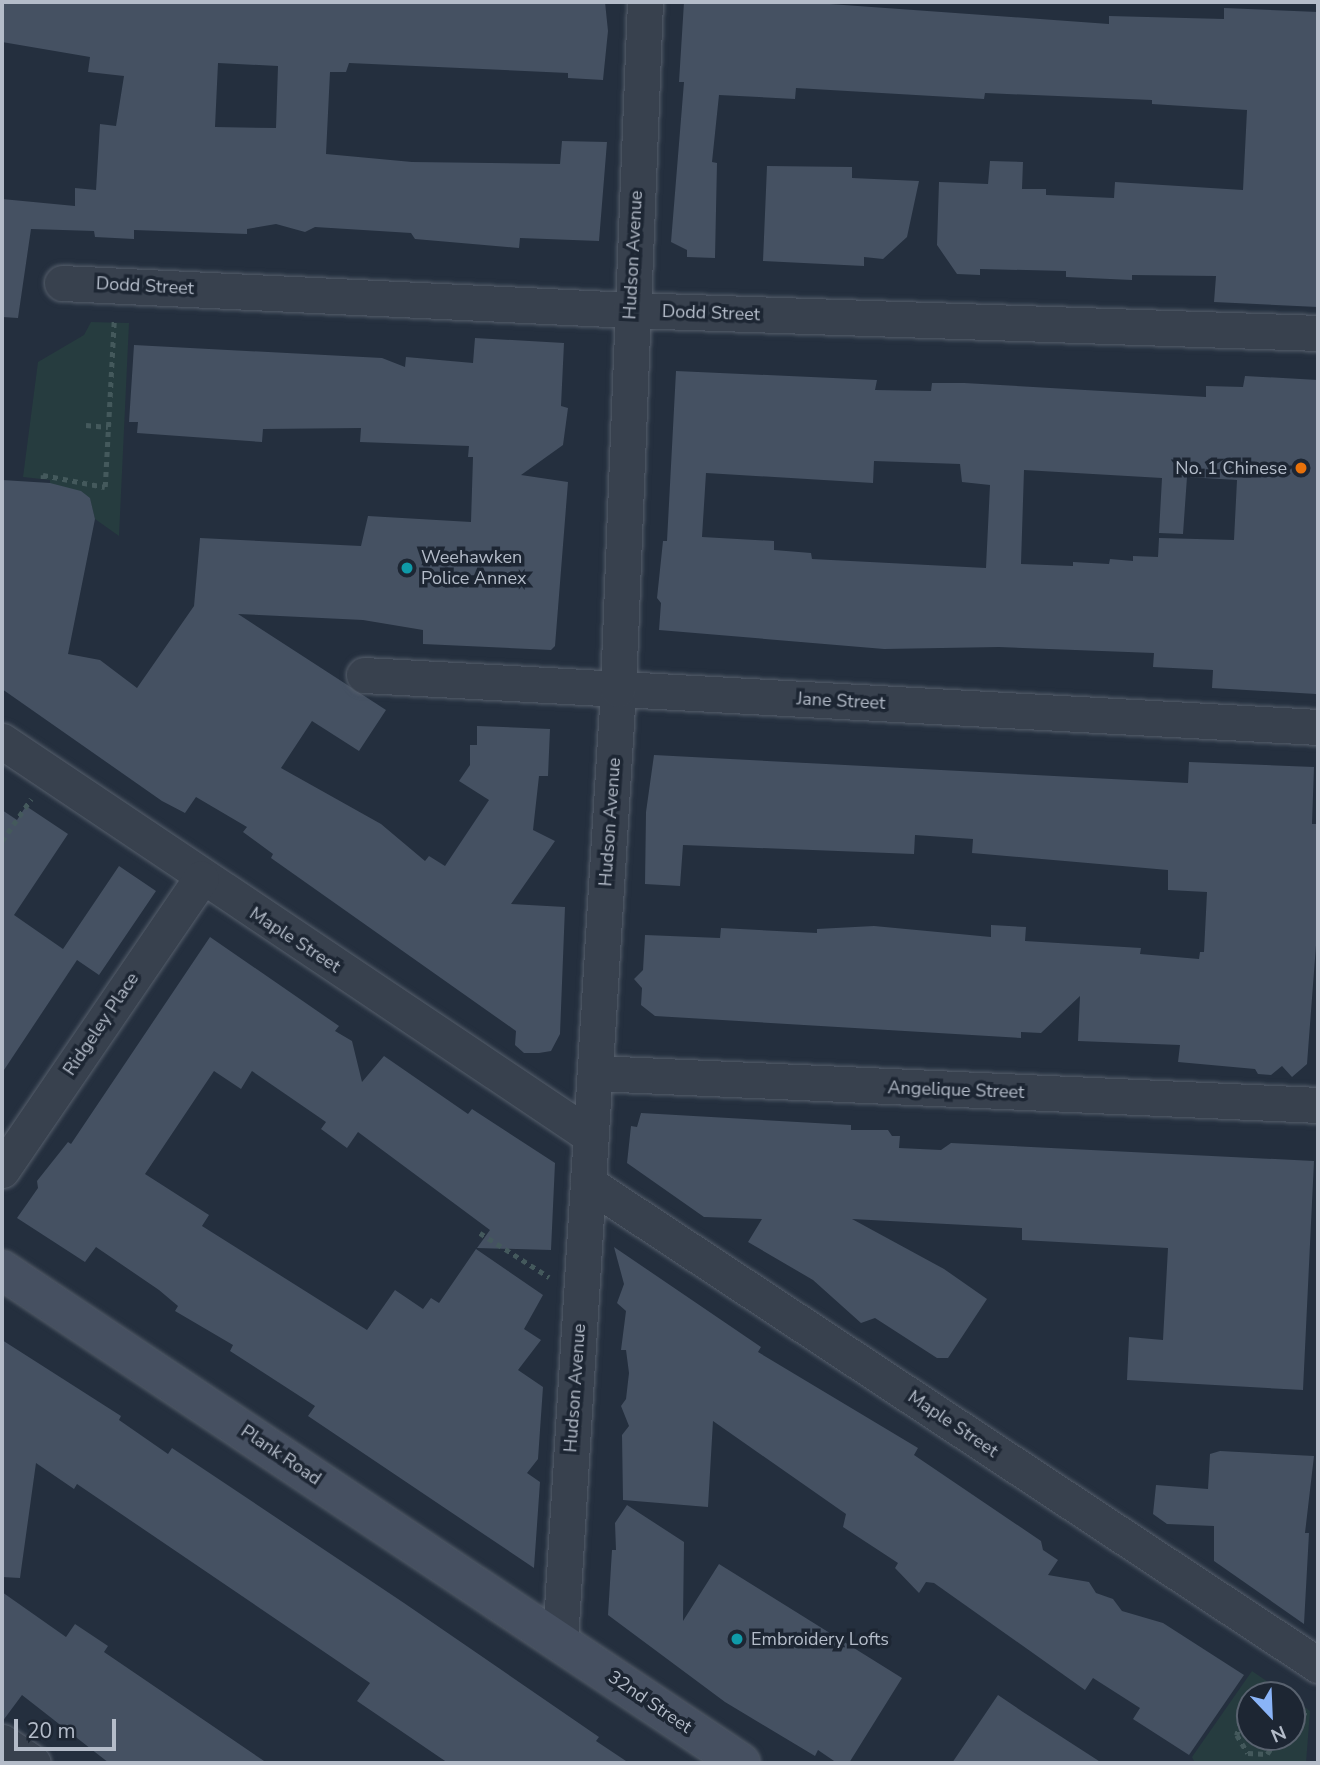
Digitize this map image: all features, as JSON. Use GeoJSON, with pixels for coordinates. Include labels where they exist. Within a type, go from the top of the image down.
{"type":"FeatureCollection","features":[{"type":"Feature","properties":{"kind":"main road","name":"Plank Road"},"geometry":{"type":"LineString","coordinates":[[2,1270],[559,1641]]}},
{"type":"Feature","properties":{"kind":"main road","name":"32nd Street"},"geometry":{"type":"LineString","coordinates":[[559,1641],[741,1763]]}},
{"type":"Feature","properties":{"kind":"street","name":"Hudson Avenue"},"geometry":{"type":"LineString","coordinates":[[559,1641],[618,689],[630,310],[645,2]]}},
{"type":"Feature","properties":{"kind":"street","name":"Dodd Street"},"geometry":{"type":"LineString","coordinates":[[62,282],[630,310],[1318,333]]}},
{"type":"Feature","properties":{"kind":"street","name":"Jane Street"},"geometry":{"type":"LineString","coordinates":[[364,676],[1318,727]]}},
{"type":"Feature","properties":{"kind":"street","name":"Maple Street"},"geometry":{"type":"LineString","coordinates":[[2,741],[201,878],[591,1136]]}},
{"type":"Feature","properties":{"kind":"street","name":"Ridgeley Place"},"geometry":{"type":"LineString","coordinates":[[2,1170],[201,878]]}},
{"type":"Feature","properties":{"kind":"street","name":"Angelique Street"},"geometry":{"type":"LineString","coordinates":[[595,1073],[1318,1105]]}},
{"type":"Feature","properties":{"kind":"street","name":"Maple Street"},"geometry":{"type":"LineString","coordinates":[[588,1183],[1318,1665]]}},
{"type":"Feature","properties":{"kind":"street"},"geometry":{"type":"LineString","coordinates":[[2,1742],[33,1763]]}},
{"type":"Feature","properties":{"kind":"path"},"geometry":{"type":"LineString","coordinates":[[43,479],[43,475],[106,487],[114,315]]}},
{"type":"Feature","properties":{"kind":"path"},"geometry":{"type":"LineString","coordinates":[[86,425],[108,427]]}},
{"type":"Feature","properties":{"kind":"path"},"geometry":{"type":"LineString","coordinates":[[2,841],[48,772]]}},
{"type":"Feature","properties":{"kind":"path"},"geometry":{"type":"LineString","coordinates":[[480,1233],[552,1279]]}},
{"type":"Feature","properties":{"kind":"path"},"geometry":{"type":"LineString","coordinates":[[1306,1712],[1310,1710]]}},
{"type":"Feature","properties":{"kind":"path"},"geometry":{"type":"LineString","coordinates":[[1247,1751],[1267,1754],[1269,1751]]}},
{"type":"Feature","properties":{"kind":"green space"},"geometry":{"type":"Polygon","coordinates":[[[91,322],[129,323],[119,536],[95,519],[90,499],[50,485],[50,480],[23,477],[38,362],[84,335],[91,322]]]}},
{"type":"Feature","properties":{"kind":"green space"},"geometry":{"type":"Polygon","coordinates":[[[1252,1671],[1267,1681],[1245,1681],[1252,1671]]]}},
{"type":"Feature","properties":{"kind":"green space"},"geometry":{"type":"Polygon","coordinates":[[[1236,1694],[1236,1751],[1306,1751],[1306,1708],[1310,1711],[1306,1763],[1195,1763],[1192,1757],[1236,1694]]]}},
{"type":"Feature","properties":{"kind":"building"},"geometry":{"type":"Polygon","coordinates":[[[2,2],[605,2],[608,31],[603,80],[568,78],[568,73],[349,63],[346,72],[330,72],[326,154],[412,162],[560,164],[562,141],[607,142],[599,241],[520,238],[519,248],[415,239],[411,233],[315,227],[305,232],[276,224],[247,229],[247,234],[134,230],[134,239],[95,237],[94,231],[31,229],[18,318],[2,317],[2,199],[75,206],[75,188],[96,190],[100,124],[116,126],[124,76],[88,72],[90,57],[2,42],[2,2]],[[218,63],[215,127],[276,128],[278,66],[218,63]]]}},
{"type":"Feature","properties":{"kind":"building"},"geometry":{"type":"Polygon","coordinates":[[[684,2],[816,3],[1109,24],[1109,16],[1224,19],[1224,8],[1318,12],[1318,307],[1214,302],[1216,276],[1132,275],[1132,280],[1066,277],[1066,271],[980,269],[980,275],[957,274],[937,245],[939,182],[988,184],[990,161],[1023,162],[1022,189],[1046,189],[1046,195],[1114,198],[1115,182],[1243,190],[1247,110],[1152,104],[1152,100],[985,93],[984,99],[796,88],[795,99],[719,95],[712,162],[717,163],[715,258],[687,257],[687,250],[671,242],[684,82],[679,82],[684,2]]]}},
{"type":"Feature","properties":{"kind":"building"},"geometry":{"type":"Polygon","coordinates":[[[767,166],[852,167],[852,178],[919,181],[907,237],[883,259],[864,257],[864,266],[763,261],[767,166]]]}},
{"type":"Feature","properties":{"kind":"building"},"geometry":{"type":"Polygon","coordinates":[[[475,338],[564,343],[561,406],[568,408],[563,445],[521,475],[568,482],[555,646],[551,650],[423,644],[423,630],[363,620],[238,614],[386,710],[359,751],[312,721],[281,768],[381,824],[425,861],[429,856],[445,866],[489,800],[459,781],[470,765],[470,745],[477,745],[477,726],[550,729],[548,776],[539,776],[533,830],[555,841],[511,904],[565,907],[560,1034],[551,1051],[539,1053],[524,1053],[515,1045],[516,1031],[271,858],[273,854],[243,832],[247,827],[196,797],[185,813],[162,801],[2,689],[2,480],[50,483],[81,491],[90,498],[95,519],[68,654],[100,660],[137,688],[194,606],[200,538],[361,546],[368,516],[471,522],[473,457],[468,457],[469,446],[360,442],[361,428],[263,429],[262,442],[137,433],[138,422],[129,422],[134,345],[382,358],[405,367],[406,357],[473,363],[475,338]]]}},
{"type":"Feature","properties":{"kind":"building"},"geometry":{"type":"Polygon","coordinates":[[[676,371],[877,380],[875,390],[931,391],[932,383],[964,383],[1206,397],[1206,386],[1243,387],[1245,376],[1318,380],[1316,694],[1212,688],[1213,670],[1153,667],[1154,653],[999,647],[884,649],[659,630],[661,603],[657,598],[663,541],[667,541],[676,371]],[[874,461],[873,483],[706,473],[702,537],[774,541],[774,550],[811,553],[812,559],[986,568],[990,485],[962,482],[960,464],[874,461]],[[1024,470],[1021,564],[1073,566],[1073,562],[1109,564],[1110,559],[1133,561],[1133,556],[1158,557],[1159,538],[1234,540],[1237,480],[1187,477],[1183,534],[1159,533],[1162,478],[1024,470]]]}},
{"type":"Feature","properties":{"kind":"building"},"geometry":{"type":"Polygon","coordinates":[[[654,755],[1188,783],[1189,762],[1314,767],[1312,824],[1318,824],[1318,919],[1307,1064],[1292,1077],[1282,1066],[1271,1075],[1258,1074],[1255,1069],[1178,1062],[1180,1045],[1078,1041],[1080,996],[1041,1033],[1021,1032],[1021,1038],[655,1016],[641,1005],[642,988],[634,979],[643,970],[645,935],[720,938],[721,928],[817,933],[817,929],[874,926],[991,937],[991,925],[1026,927],[1025,941],[1141,948],[1140,954],[1199,959],[1200,952],[1204,952],[1207,892],[1168,890],[1168,870],[972,853],[973,839],[915,835],[914,854],[683,845],[680,886],[645,884],[646,812],[654,755]]]}},
{"type":"Feature","properties":{"kind":"building"},"geometry":{"type":"Polygon","coordinates":[[[26,806],[68,834],[14,915],[63,949],[119,866],[156,891],[99,975],[77,960],[2,1073],[2,810],[17,820],[26,806]]]}},
{"type":"Feature","properties":{"kind":"building"},"geometry":{"type":"Polygon","coordinates":[[[210,937],[339,1026],[335,1031],[352,1041],[362,1082],[384,1056],[468,1114],[472,1109],[555,1163],[551,1250],[477,1248],[490,1230],[358,1132],[347,1148],[321,1129],[326,1122],[252,1071],[241,1089],[214,1071],[145,1174],[209,1215],[202,1226],[367,1330],[395,1290],[423,1309],[431,1298],[439,1303],[476,1249],[543,1295],[524,1329],[541,1340],[518,1370],[543,1387],[538,1459],[527,1473],[540,1482],[534,1568],[308,1416],[315,1406],[230,1351],[233,1345],[175,1311],[178,1306],[159,1290],[96,1247],[85,1262],[17,1218],[38,1188],[37,1181],[68,1142],[71,1144],[210,937]]]}},
{"type":"Feature","properties":{"kind":"building"},"geometry":{"type":"Polygon","coordinates":[[[641,1113],[851,1125],[851,1130],[888,1130],[892,1136],[900,1136],[899,1148],[941,1150],[951,1143],[1314,1161],[1303,1390],[1127,1380],[1129,1337],[1163,1340],[1168,1248],[1022,1240],[1022,1228],[852,1219],[944,1269],[987,1299],[948,1358],[937,1358],[875,1318],[861,1323],[813,1280],[748,1242],[762,1219],[704,1217],[627,1163],[631,1126],[637,1127],[641,1113]]]}},
{"type":"Feature","properties":{"kind":"building"},"geometry":{"type":"Polygon","coordinates":[[[614,1247],[761,1347],[758,1352],[918,1448],[914,1455],[1041,1541],[1043,1550],[1058,1560],[1048,1575],[1089,1582],[1096,1593],[1113,1599],[1122,1611],[1163,1623],[1244,1675],[1240,1681],[1236,1681],[1236,1687],[1189,1755],[1133,1719],[1140,1708],[1093,1678],[1085,1690],[934,1583],[926,1582],[919,1593],[895,1568],[898,1563],[843,1527],[846,1514],[713,1421],[708,1507],[623,1500],[622,1435],[629,1426],[621,1406],[626,1399],[629,1373],[626,1350],[621,1350],[626,1311],[617,1303],[624,1284],[614,1247]]]}},
{"type":"Feature","properties":{"kind":"building"},"geometry":{"type":"Polygon","coordinates":[[[2,1340],[121,1416],[119,1420],[168,1454],[172,1448],[404,1603],[599,1737],[596,1741],[629,1763],[448,1763],[357,1701],[370,1683],[77,1484],[74,1489],[36,1463],[20,1578],[2,1577],[2,1340]]]}},
{"type":"Feature","properties":{"kind":"building"},"geometry":{"type":"Polygon","coordinates":[[[1220,1451],[1314,1456],[1305,1533],[1309,1533],[1304,1624],[1214,1561],[1214,1526],[1167,1524],[1153,1514],[1156,1485],[1208,1489],[1210,1454],[1220,1451]]]}},
{"type":"Feature","properties":{"kind":"building"},"geometry":{"type":"Polygon","coordinates":[[[627,1505],[684,1542],[683,1621],[719,1564],[902,1678],[849,1763],[837,1763],[818,1750],[815,1756],[725,1702],[608,1615],[612,1550],[616,1550],[615,1523],[627,1505]]]}},
{"type":"Feature","properties":{"kind":"building"},"geometry":{"type":"Polygon","coordinates":[[[2,1592],[66,1637],[75,1624],[108,1646],[104,1652],[267,1763],[109,1763],[22,1695],[2,1722],[2,1592]]]}},
{"type":"Feature","properties":{"kind":"building"},"geometry":{"type":"Polygon","coordinates":[[[998,1695],[1023,1712],[1102,1763],[952,1763],[998,1695]]]}},
{"type":"Feature","properties":{"kind":"place","name":"No. 1 Chinese"},"geometry":{"type":"Point","coordinates":[1301,468]}},
{"type":"Feature","properties":{"kind":"place","name":"Weehawken Police Annex"},"geometry":{"type":"Point","coordinates":[407,568]}},
{"type":"Feature","properties":{"kind":"place","name":"Embroidery Lofts"},"geometry":{"type":"Point","coordinates":[737,1639]}}]}
